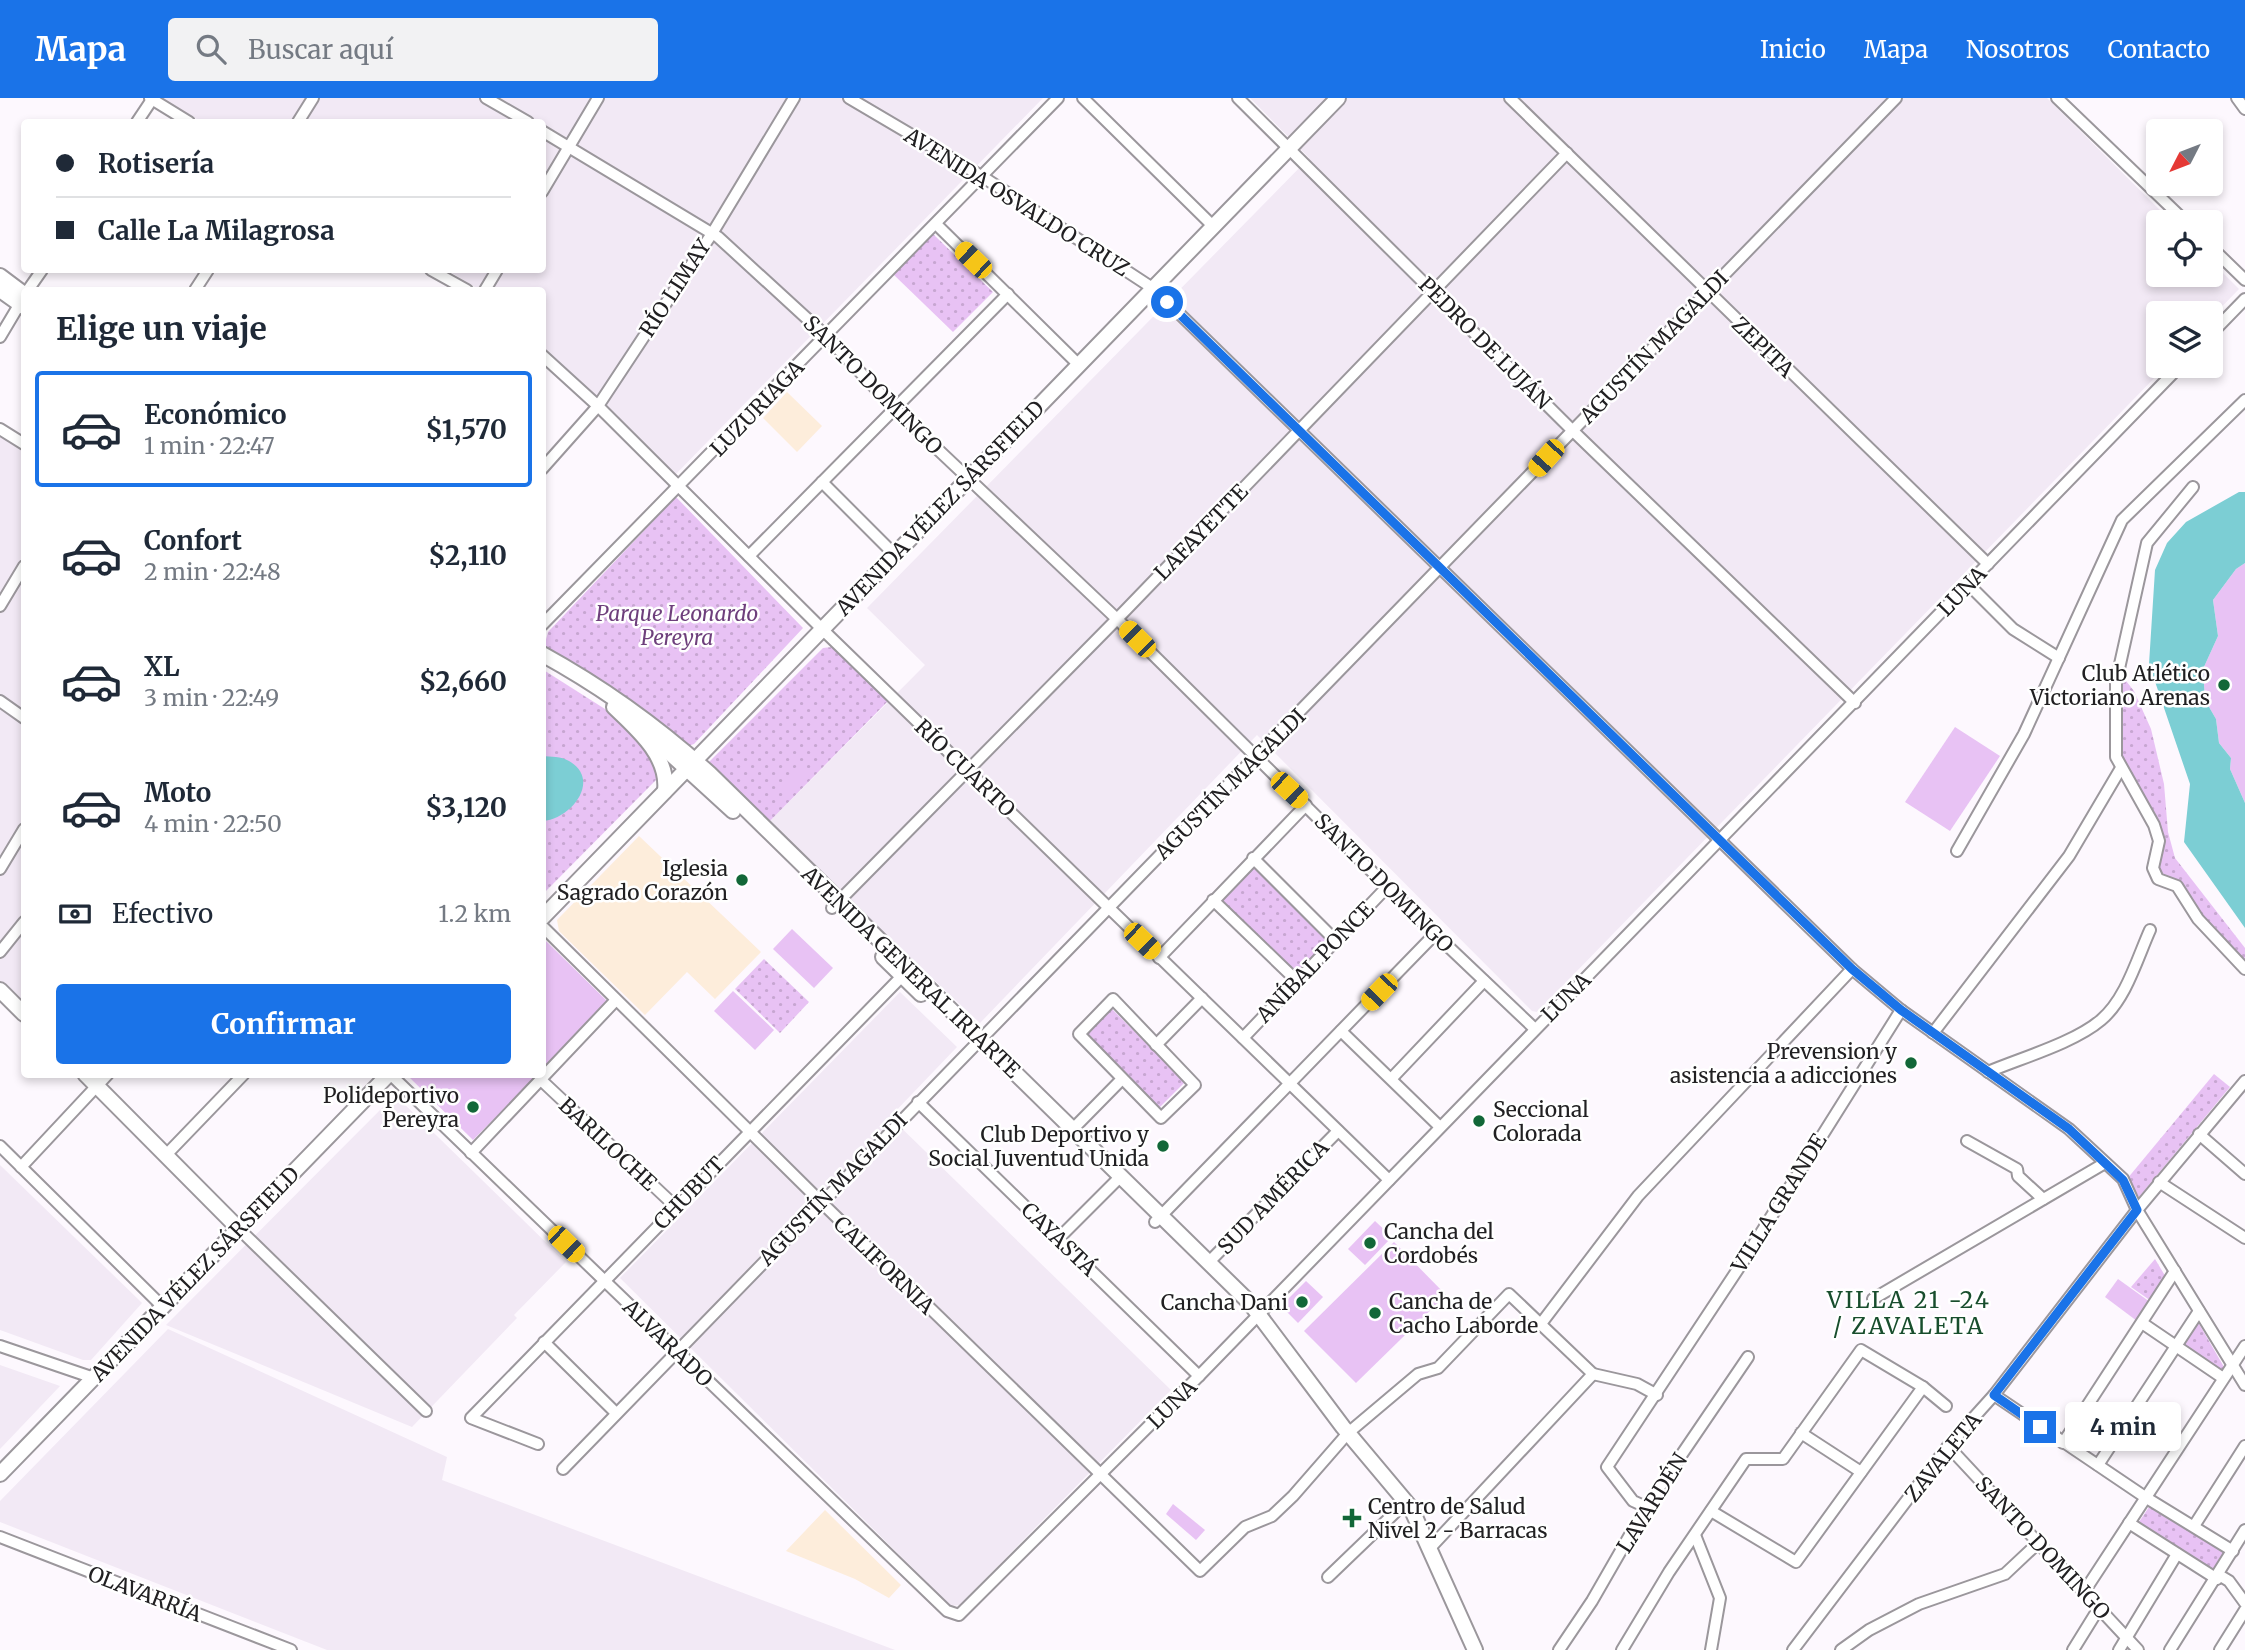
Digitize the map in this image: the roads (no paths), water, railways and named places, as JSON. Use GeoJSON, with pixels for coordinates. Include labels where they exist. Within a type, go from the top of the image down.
{"type":"FeatureCollection","features":[{"type":"Feature","properties":{"kind":"main road","name":"AVENIDA VÉLEZ SÁRSFIELD"},"geometry":{"type":"LineString","coordinates":[[546,914],[1338,98]]}},
{"type":"Feature","properties":{"kind":"main road"},"geometry":{"type":"LineString","coordinates":[[0,276],[21,295]]}},
{"type":"Feature","properties":{"kind":"main road"},"geometry":{"type":"LineString","coordinates":[[0,290],[21,297]]}},
{"type":"Feature","properties":{"kind":"main road","name":"AVENIDA GENERAL IRIARTE"},"geometry":{"type":"LineString","coordinates":[[546,656],[607,691],[665,734],[691,764],[1158,1219],[1244,1308],[1258,1316]]}},
{"type":"Feature","properties":{"kind":"main road","name":"AVENIDA GENERAL IRIARTE"},"geometry":{"type":"LineString","coordinates":[[546,666],[614,707],[691,764]]}},
{"type":"Feature","properties":{"kind":"main road"},"geometry":{"type":"LineString","coordinates":[[614,707],[659,760],[665,773],[664,791]]}},
{"type":"Feature","properties":{"kind":"main road"},"geometry":{"type":"LineString","coordinates":[[0,990],[21,1011]]}},
{"type":"Feature","properties":{"kind":"main road"},"geometry":{"type":"LineString","coordinates":[[89,1078],[239,1229]]}},
{"type":"Feature","properties":{"kind":"main road","name":"AVENIDA VÉLEZ SÁRSFIELD"},"geometry":{"type":"LineString","coordinates":[[0,1474],[386,1078]]}},
{"type":"Feature","properties":{"kind":"main road","name":"AVENIDA GENERAL IRIARTE"},"geometry":{"type":"LineString","coordinates":[[1158,1219],[1209,1262],[1250,1303],[1348,1433],[1406,1502],[1430,1548],[1475,1650]]}},
{"type":"Feature","properties":{"kind":"street"},"geometry":{"type":"LineString","coordinates":[[139,119],[152,98],[184,119]]}},
{"type":"Feature","properties":{"kind":"street"},"geometry":{"type":"LineString","coordinates":[[300,119],[313,98]]}},
{"type":"Feature","properties":{"kind":"street"},"geometry":{"type":"LineString","coordinates":[[486,98],[522,119]]}},
{"type":"Feature","properties":{"kind":"street"},"geometry":{"type":"LineString","coordinates":[[546,185],[598,98]]}},
{"type":"Feature","properties":{"kind":"street","name":"RÍO LIMAY"},"geometry":{"type":"LineString","coordinates":[[546,464],[598,406],[713,232],[794,98]]}},
{"type":"Feature","properties":{"kind":"street","name":"AVENIDA OSVALDO CRUZ"},"geometry":{"type":"LineString","coordinates":[[849,98],[983,177],[1154,289],[1852,969],[1901,1010],[2069,1129],[2123,1180],[2137,1210]]}},
{"type":"Feature","properties":{"kind":"street","name":"LUZURIAGA"},"geometry":{"type":"LineString","coordinates":[[546,621],[937,225],[1058,98]]}},
{"type":"Feature","properties":{"kind":"street"},"geometry":{"type":"LineString","coordinates":[[1083,98],[1214,227]]}},
{"type":"Feature","properties":{"kind":"street","name":"PEDRO DE LUJÁN"},"geometry":{"type":"LineString","coordinates":[[1238,98],[1572,430],[1855,703]]}},
{"type":"Feature","properties":{"kind":"street","name":"ZEPITA"},"geometry":{"type":"LineString","coordinates":[[1510,98],[1707,293],[1988,564]]}},
{"type":"Feature","properties":{"kind":"street","name":"AGUSTÍN MAGALDI"},"geometry":{"type":"LineString","coordinates":[[563,1469],[1896,98]]}},
{"type":"Feature","properties":{"kind":"street"},"geometry":{"type":"LineString","coordinates":[[2057,98],[2174,210]]}},
{"type":"Feature","properties":{"kind":"street"},"geometry":{"type":"LineString","coordinates":[[2237,98],[2245,108]]}},
{"type":"Feature","properties":{"kind":"street","name":"SANTO DOMINGO"},"geometry":{"type":"LineString","coordinates":[[546,133],[713,232],[826,336],[894,408],[1117,619],[1387,887],[1535,1029]]}},
{"type":"Feature","properties":{"kind":"street","name":"LAFAYETTE"},"geometry":{"type":"LineString","coordinates":[[836,904],[1117,619],[1567,153]]}},
{"type":"Feature","properties":{"kind":"street"},"geometry":{"type":"LineString","coordinates":[[937,225],[1079,365]]}},
{"type":"Feature","properties":{"kind":"street"},"geometry":{"type":"LineString","coordinates":[[2223,259],[2245,280]]}},
{"type":"Feature","properties":{"kind":"street"},"geometry":{"type":"LineString","coordinates":[[436,273],[462,287]]}},
{"type":"Feature","properties":{"kind":"street"},"geometry":{"type":"LineString","coordinates":[[749,556],[1007,294]]}},
{"type":"Feature","properties":{"kind":"street"},"geometry":{"type":"LineString","coordinates":[[2223,322],[2245,299]]}},
{"type":"Feature","properties":{"kind":"street"},"geometry":{"type":"LineString","coordinates":[[0,337],[21,303]]}},
{"type":"Feature","properties":{"kind":"street","name":"RÍO CUARTO"},"geometry":{"type":"LineString","coordinates":[[546,359],[598,406],[1107,908],[1389,1180]]}},
{"type":"Feature","properties":{"kind":"street","name":"LUNA"},"geometry":{"type":"LineString","coordinates":[[947,1611],[956,1615],[963,1613],[1100,1476],[2168,378]]}},
{"type":"Feature","properties":{"kind":"street"},"geometry":{"type":"LineString","coordinates":[[1957,851],[2024,734],[2122,520],[2245,400]]}},
{"type":"Feature","properties":{"kind":"street"},"geometry":{"type":"LineString","coordinates":[[0,429],[21,442]]}},
{"type":"Feature","properties":{"kind":"street"},"geometry":{"type":"LineString","coordinates":[[822,482],[895,555]]}},
{"type":"Feature","properties":{"kind":"street"},"geometry":{"type":"LineString","coordinates":[[2193,487],[2147,543],[2116,682],[2116,757],[2154,825],[2159,841],[2153,868],[2158,879],[2178,886],[2198,919],[2245,969]]}},
{"type":"Feature","properties":{"kind":"street"},"geometry":{"type":"LineString","coordinates":[[0,606],[21,571]]}},
{"type":"Feature","properties":{"kind":"street"},"geometry":{"type":"LineString","coordinates":[[1968,584],[2013,629],[2059,658]]}},
{"type":"Feature","properties":{"kind":"street"},"geometry":{"type":"LineString","coordinates":[[0,701],[21,716]]}},
{"type":"Feature","properties":{"kind":"street"},"geometry":{"type":"LineString","coordinates":[[1933,1033],[2069,856],[2121,768]]}},
{"type":"Feature","properties":{"kind":"street"},"geometry":{"type":"LineString","coordinates":[[1159,958],[1306,805]]}},
{"type":"Feature","properties":{"kind":"street"},"geometry":{"type":"LineString","coordinates":[[0,869],[21,834]]}},
{"type":"Feature","properties":{"kind":"street"},"geometry":{"type":"LineString","coordinates":[[1253,858],[1336,941]]}},
{"type":"Feature","properties":{"kind":"street","name":"ANÍBAL PONCE"},"geometry":{"type":"LineString","coordinates":[[1243,1038],[1387,887]]}},
{"type":"Feature","properties":{"kind":"street"},"geometry":{"type":"LineString","coordinates":[[1213,900],[1297,981]]}},
{"type":"Feature","properties":{"kind":"street"},"geometry":{"type":"LineString","coordinates":[[0,952],[21,926]]}},
{"type":"Feature","properties":{"kind":"street","name":"CALIFORNIA"},"geometry":{"type":"LineString","coordinates":[[546,930],[1100,1476],[1200,1571],[1245,1527],[1270,1517],[1283,1506],[1348,1433]]}},
{"type":"Feature","properties":{"kind":"street"},"geometry":{"type":"LineString","coordinates":[[1988,1072],[2086,1030],[2102,1019],[2118,999],[2150,930]]}},
{"type":"Feature","properties":{"kind":"street"},"geometry":{"type":"LineString","coordinates":[[1158,1219],[1435,934]]}},
{"type":"Feature","properties":{"kind":"street"},"geometry":{"type":"LineString","coordinates":[[1540,1325],[1638,1196],[1852,969]]}},
{"type":"Feature","properties":{"kind":"street","name":"CHUBUT"},"geometry":{"type":"LineString","coordinates":[[538,1444],[471,1418],[905,972]]}},
{"type":"Feature","properties":{"kind":"street"},"geometry":{"type":"LineString","coordinates":[[1392,1078],[1484,981]]}},
{"type":"Feature","properties":{"kind":"street"},"geometry":{"type":"LineString","coordinates":[[1156,1045],[1202,998]]}},
{"type":"Feature","properties":{"kind":"street"},"geometry":{"type":"LineString","coordinates":[[1113,999],[1156,1045],[1195,1085],[1161,1118],[1079,1034],[1113,999]]}},
{"type":"Feature","properties":{"kind":"street"},"geometry":{"type":"LineString","coordinates":[[546,1075],[616,1000]]}},
{"type":"Feature","properties":{"kind":"street","name":"VILLA GRANDE"},"geometry":{"type":"LineString","coordinates":[[1646,1507],[1633,1501],[1607,1467],[1657,1395],[1901,1010]]}},
{"type":"Feature","properties":{"kind":"street"},"geometry":{"type":"LineString","coordinates":[[1341,1031],[1440,1127]]}},
{"type":"Feature","properties":{"kind":"street"},"geometry":{"type":"LineString","coordinates":[[21,1167],[104,1078]]}},
{"type":"Feature","properties":{"kind":"street"},"geometry":{"type":"LineString","coordinates":[[166,1155],[240,1078]]}},
{"type":"Feature","properties":{"kind":"street","name":"ALVARADO"},"geometry":{"type":"LineString","coordinates":[[394,1078],[947,1611]]}},
{"type":"Feature","properties":{"kind":"street"},"geometry":{"type":"LineString","coordinates":[[1069,1133],[1122,1079]]}},
{"type":"Feature","properties":{"kind":"street"},"geometry":{"type":"LineString","coordinates":[[471,1153],[541,1080]]}},
{"type":"Feature","properties":{"kind":"street","name":"BARILOCHE"},"geometry":{"type":"LineString","coordinates":[[541,1080],[676,1207]]}},
{"type":"Feature","properties":{"kind":"street","name":"ZAVALETA"},"geometry":{"type":"LineString","coordinates":[[1793,1650],[1948,1446],[1994,1395],[2159,1182],[2245,1081]]}},
{"type":"Feature","properties":{"kind":"street","name":"CAYASTÁ"},"geometry":{"type":"LineString","coordinates":[[918,1102],[1199,1376]]}},
{"type":"Feature","properties":{"kind":"street","name":"SUD AMÉRICA"},"geometry":{"type":"LineString","coordinates":[[1209,1262],[1338,1131]]}},
{"type":"Feature","properties":{"kind":"street"},"geometry":{"type":"LineString","coordinates":[[2199,1134],[2245,1174]]}},
{"type":"Feature","properties":{"kind":"street"},"geometry":{"type":"LineString","coordinates":[[1967,1141],[2017,1169],[2018,1176],[2043,1199]]}},
{"type":"Feature","properties":{"kind":"street"},"geometry":{"type":"LineString","coordinates":[[0,1146],[163,1307]]}},
{"type":"Feature","properties":{"kind":"street"},"geometry":{"type":"LineString","coordinates":[[1873,1299],[2105,1163]]}},
{"type":"Feature","properties":{"kind":"street"},"geometry":{"type":"LineString","coordinates":[[1058,1238],[1117,1180]]}},
{"type":"Feature","properties":{"kind":"street"},"geometry":{"type":"LineString","coordinates":[[2159,1182],[2245,1238]]}},
{"type":"Feature","properties":{"kind":"street"},"geometry":{"type":"LineString","coordinates":[[2137,1210],[2245,1385]]}},
{"type":"Feature","properties":{"kind":"street"},"geometry":{"type":"LineString","coordinates":[[239,1229],[426,1411]]}},
{"type":"Feature","properties":{"kind":"street"},"geometry":{"type":"LineString","coordinates":[[2063,1443],[2175,1271]]}},
{"type":"Feature","properties":{"kind":"street"},"geometry":{"type":"LineString","coordinates":[[1348,1433],[1418,1374],[1438,1368],[1509,1294],[1593,1374],[1637,1384],[1657,1395]]}},
{"type":"Feature","properties":{"kind":"street"},"geometry":{"type":"LineString","coordinates":[[2098,1465],[2199,1311]]}},
{"type":"Feature","properties":{"kind":"street"},"geometry":{"type":"LineString","coordinates":[[2141,1323],[2223,1378]]}},
{"type":"Feature","properties":{"kind":"street"},"geometry":{"type":"LineString","coordinates":[[544,1342],[616,1413]]}},
{"type":"Feature","properties":{"kind":"street"},"geometry":{"type":"LineString","coordinates":[[0,1346],[94,1378]]}},
{"type":"Feature","properties":{"kind":"street"},"geometry":{"type":"LineString","coordinates":[[2084,1592],[2245,1346]]}},
{"type":"Feature","properties":{"kind":"street"},"geometry":{"type":"LineString","coordinates":[[1622,1650],[1746,1459],[1783,1459],[1861,1350],[1923,1387],[1946,1406]]}},
{"type":"Feature","properties":{"kind":"street","name":"LAVARDÉN"},"geometry":{"type":"LineString","coordinates":[[1559,1650],[1592,1601],[1646,1507],[1748,1357]]}},
{"type":"Feature","properties":{"kind":"street"},"geometry":{"type":"LineString","coordinates":[[1430,1548],[1593,1374]]}},
{"type":"Feature","properties":{"kind":"street"},"geometry":{"type":"LineString","coordinates":[[1711,1511],[1796,1562],[1923,1387]]}},
{"type":"Feature","properties":{"kind":"street"},"geometry":{"type":"LineString","coordinates":[[1994,1395],[2145,1497],[2233,1551]]}},
{"type":"Feature","properties":{"kind":"street"},"geometry":{"type":"LineString","coordinates":[[1801,1433],[1861,1472]]}},
{"type":"Feature","properties":{"kind":"street","name":"SANTO DOMINGO"},"geometry":{"type":"LineString","coordinates":[[1948,1446],[2138,1650]]}},
{"type":"Feature","properties":{"kind":"street"},"geometry":{"type":"LineString","coordinates":[[2194,1526],[2245,1446]]}},
{"type":"Feature","properties":{"kind":"street"},"geometry":{"type":"LineString","coordinates":[[1328,1577],[1406,1502]]}},
{"type":"Feature","properties":{"kind":"street"},"geometry":{"type":"LineString","coordinates":[[2129,1522],[2177,1554],[2229,1581],[2245,1603]]}},
{"type":"Feature","properties":{"kind":"street"},"geometry":{"type":"LineString","coordinates":[[2170,1650],[2245,1530]]}},
{"type":"Feature","properties":{"kind":"street"},"geometry":{"type":"LineString","coordinates":[[1695,1535],[1720,1598],[1711,1650]]}},
{"type":"Feature","properties":{"kind":"street","name":"OLAVARRÍA"},"geometry":{"type":"LineString","coordinates":[[0,1537],[291,1650]]}},
{"type":"Feature","properties":{"kind":"street"},"geometry":{"type":"LineString","coordinates":[[1841,1650],[1869,1630],[1919,1604],[2004,1574],[2038,1543]]}},
{"type":"Feature","properties":{"kind":"street"},"geometry":{"type":"LineString","coordinates":[[2119,1650],[2177,1554]]}},
{"type":"Feature","properties":{"kind":"street"},"geometry":{"type":"LineString","coordinates":[[2073,1650],[2099,1608]]}},
{"type":"Feature","properties":{"kind":"street"},"geometry":{"type":"LineString","coordinates":[[2220,1650],[2245,1610]]}},
{"type":"Feature","properties":{"kind":"water"},"geometry":{"type":"Polygon","coordinates":[[[2239,492],[2245,492],[2245,563],[2236,569],[2213,600],[2218,636],[2203,669],[2205,700],[2216,719],[2219,743],[2231,758],[2230,769],[2245,803],[2245,928],[2184,842],[2190,784],[2149,664],[2155,570],[2167,543],[2186,522],[2239,492]]]}},
{"type":"Feature","properties":{"kind":"water"},"geometry":{"type":"Polygon","coordinates":[[[546,756],[569,761],[579,769],[583,778],[579,797],[572,806],[554,819],[546,820],[546,756]]]}},
{"type":"Feature","properties":{"kind":"place","name":"Club Atlético Victoriano Arenas"},"geometry":{"type":"Point","coordinates":[2224,685]}},
{"type":"Feature","properties":{"kind":"place","name":"Iglesia Sagrado Corazón"},"geometry":{"type":"Point","coordinates":[742,880]}},
{"type":"Feature","properties":{"kind":"place","name":"Prevension y asistencia a adicciones"},"geometry":{"type":"Point","coordinates":[1911,1063]}},
{"type":"Feature","properties":{"kind":"place","name":"Polideportivo Pereyra"},"geometry":{"type":"Point","coordinates":[473,1107]}},
{"type":"Feature","properties":{"kind":"place","name":"Seccional Colorada"},"geometry":{"type":"Point","coordinates":[1479,1121]}},
{"type":"Feature","properties":{"kind":"place","name":"Club Deportivo y Social Juventud Unida"},"geometry":{"type":"Point","coordinates":[1163,1146]}},
{"type":"Feature","properties":{"kind":"place","name":"Cancha del Cordobés"},"geometry":{"type":"Point","coordinates":[1370,1243]}},
{"type":"Feature","properties":{"kind":"place","name":"Cancha Dani"},"geometry":{"type":"Point","coordinates":[1302,1302]}},
{"type":"Feature","properties":{"kind":"place","name":"Cancha de Cacho Laborde"},"geometry":{"type":"Point","coordinates":[1375,1313]}},
{"type":"Feature","properties":{"kind":"place","name":"Centro de Salud Nivel 2 - Barracas"},"geometry":{"type":"Point","coordinates":[1352,1518]}},
{"type":"Feature","properties":{"kind":"district","name":"VILLA 21 -24 / ZAVALETA"},"geometry":{"type":"Point","coordinates":[1909,1312]}},
{"type":"Feature","properties":{"kind":"park label","name":"Parque Leonardo Pereyra"},"geometry":{"type":"Point","coordinates":[677,625]}}]}
